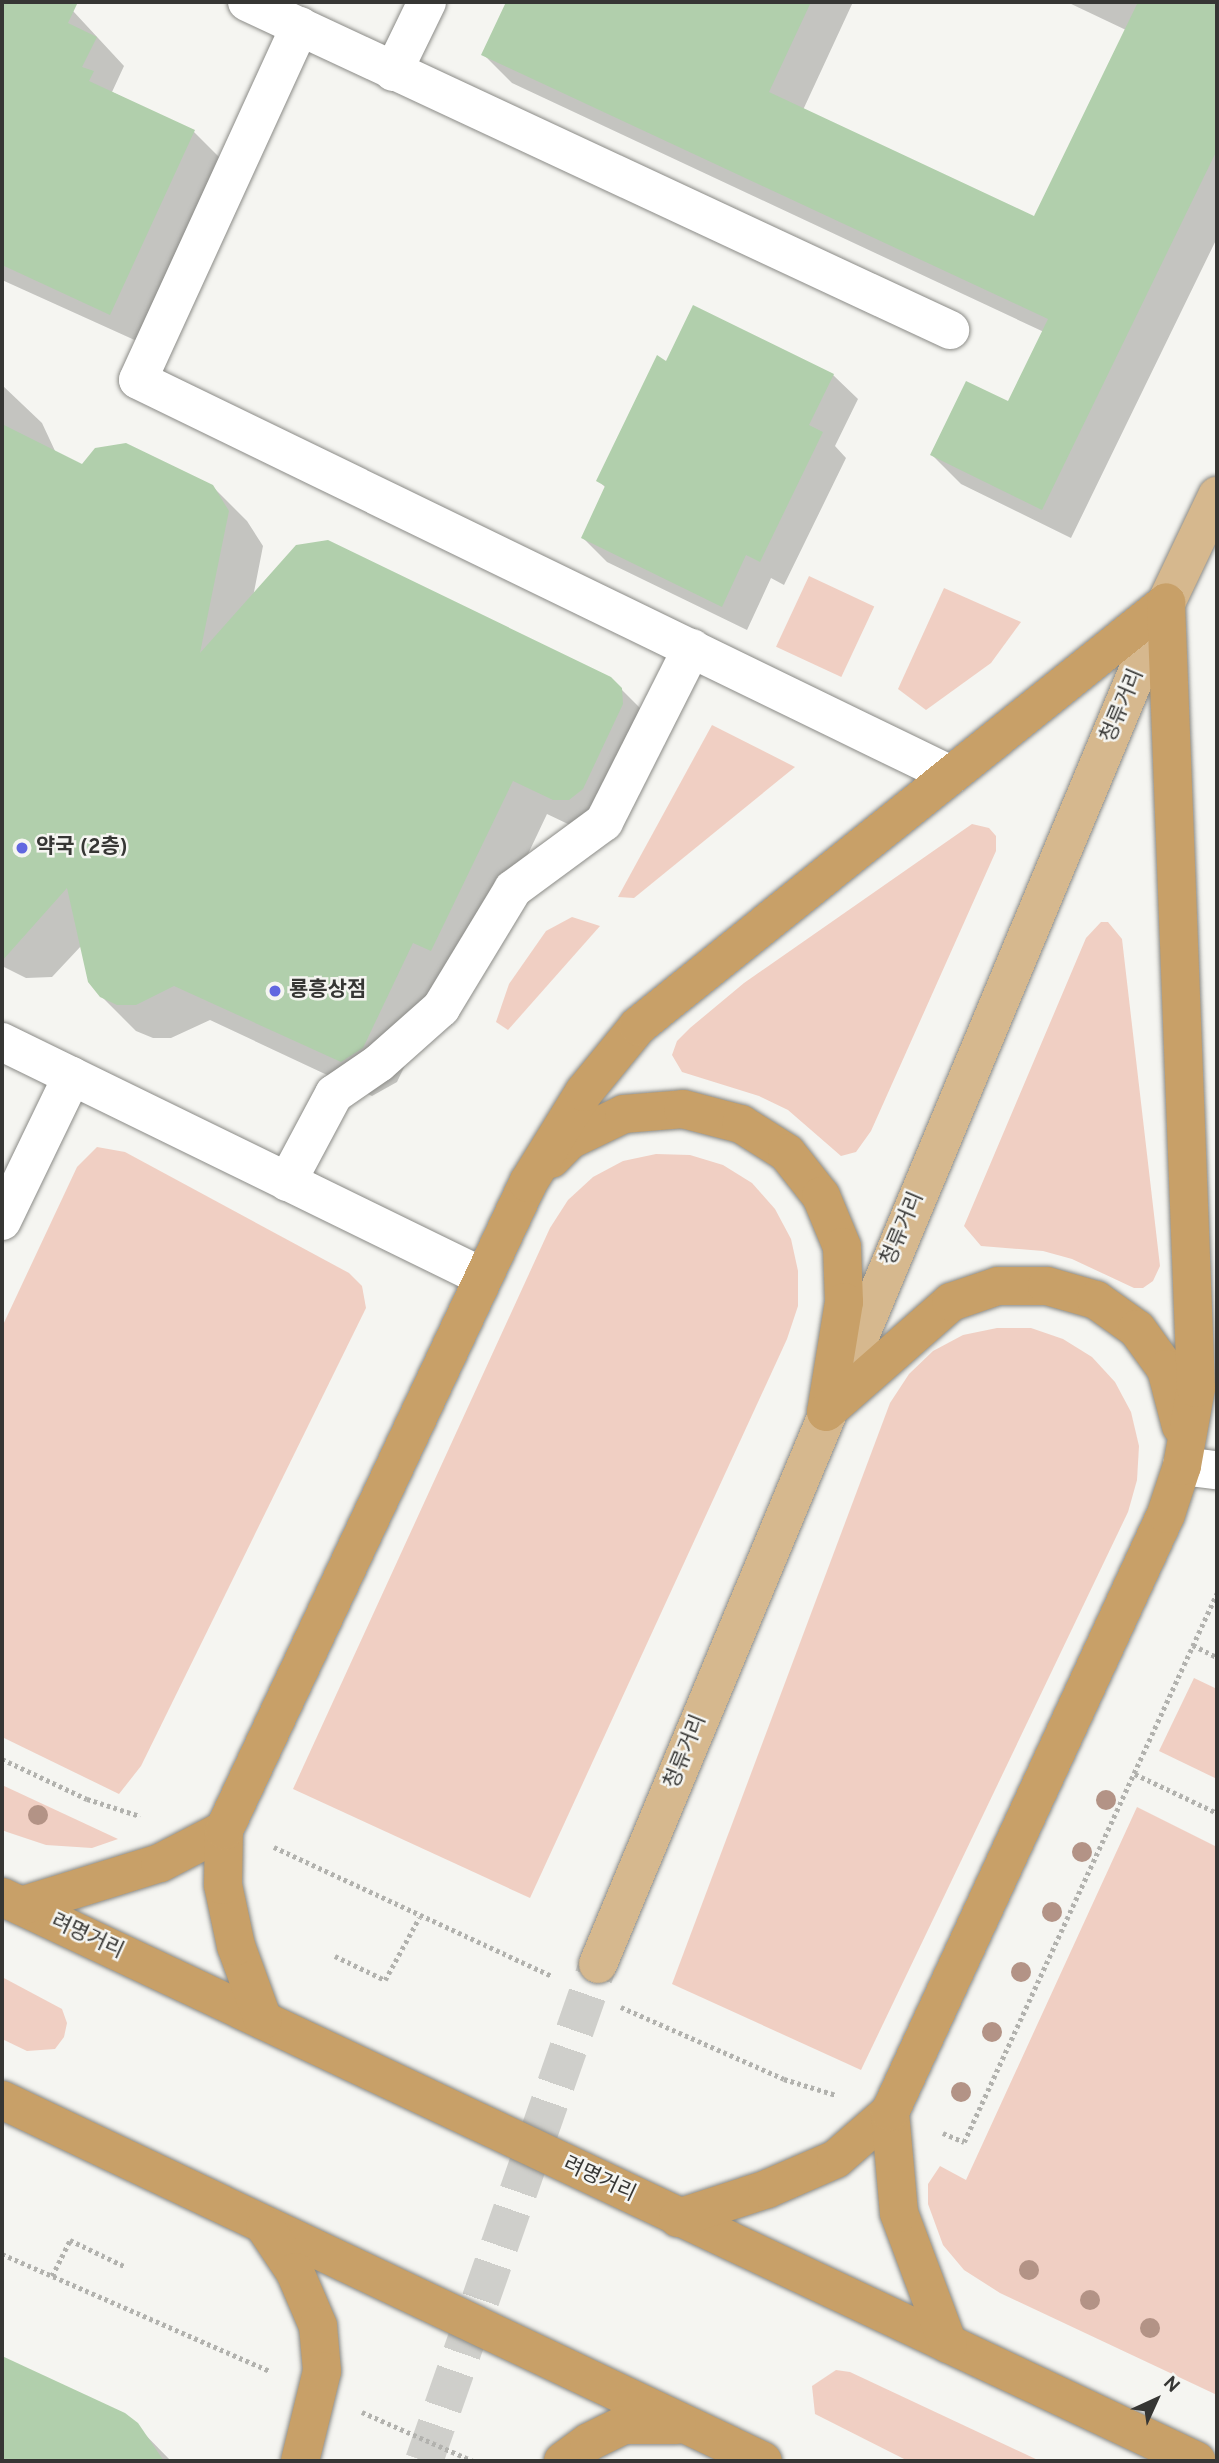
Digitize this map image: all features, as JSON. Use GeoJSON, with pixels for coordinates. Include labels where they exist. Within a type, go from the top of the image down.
{"type":"FeatureCollection","features":[{"type":"Feature","properties":{"kind":"highway"},"geometry":{"type":"LineString","coordinates":[[263,2020],[236,1946],[223,1885],[224,1830],[482,1277],[528,1183],[583,1092],[638,1026],[1166,603]]}},
{"type":"Feature","properties":{"kind":"highway"},"geometry":{"type":"LineString","coordinates":[[678,2218],[767,2189],[836,2159],[890,2112],[1166,1514],[1200,1468],[1166,603]]}},
{"type":"Feature","properties":{"kind":"highway"},"geometry":{"type":"LineString","coordinates":[[528,1183],[570,1140],[624,1115],[683,1109],[741,1124],[787,1153],[821,1196],[842,1247],[844,1302],[826,1412]]}},
{"type":"Feature","properties":{"kind":"highway"},"geometry":{"type":"LineString","coordinates":[[826,1412],[951,1302],[998,1286],[1047,1286],[1096,1300],[1137,1329],[1166,1369],[1200,1468]]}},
{"type":"Feature","properties":{"kind":"highway"},"geometry":{"type":"LineString","coordinates":[[11,1901],[160,1863],[224,1830]]}},
{"type":"Feature","properties":{"kind":"highway","name":"려명거리"},"geometry":{"type":"LineString","coordinates":[[11,1901],[1197,2461]]}},
{"type":"Feature","properties":{"kind":"highway"},"geometry":{"type":"LineString","coordinates":[[2,2100],[763,2461]]}},
{"type":"Feature","properties":{"kind":"highway"},"geometry":{"type":"LineString","coordinates":[[890,2112],[899,2213],[948,2344]]}},
{"type":"Feature","properties":{"kind":"highway"},"geometry":{"type":"LineString","coordinates":[[263,2225],[295,2272],[318,2326],[322,2371],[300,2461]]}},
{"type":"Feature","properties":{"kind":"highway"},"geometry":{"type":"LineString","coordinates":[[563,2461],[589,2442],[624,2426],[685,2424]]}},
{"type":"Feature","properties":{"kind":"main road","name":"청류거리"},"geometry":{"type":"LineString","coordinates":[[598,1965],[826,1412],[1166,603],[1217,496]]}},
{"type":"Feature","properties":{"kind":"street"},"geometry":{"type":"LineString","coordinates":[[247,2],[950,330]]}},
{"type":"Feature","properties":{"kind":"street"},"geometry":{"type":"LineString","coordinates":[[393,72],[427,2]]}},
{"type":"Feature","properties":{"kind":"street"},"geometry":{"type":"LineString","coordinates":[[300,26],[138,380],[951,775]]}},
{"type":"Feature","properties":{"kind":"street"},"geometry":{"type":"LineString","coordinates":[[287,1182],[334,1094],[379,1063],[441,1008],[513,889],[604,822],[692,648]]}},
{"type":"Feature","properties":{"kind":"street"},"geometry":{"type":"LineString","coordinates":[[2,1042],[482,1277]]}},
{"type":"Feature","properties":{"kind":"street"},"geometry":{"type":"LineString","coordinates":[[4,1210],[72,1076]]}},
{"type":"Feature","properties":{"kind":"path"},"geometry":{"type":"LineString","coordinates":[[607,2001],[784,2079],[890,2112],[964,2141],[1217,1593]]}},
{"type":"Feature","properties":{"kind":"path"},"geometry":{"type":"LineString","coordinates":[[1193,1645],[1217,1657]]}},
{"type":"Feature","properties":{"kind":"path"},"geometry":{"type":"LineString","coordinates":[[2,1759],[87,1799],[142,1816]]}},
{"type":"Feature","properties":{"kind":"path"},"geometry":{"type":"LineString","coordinates":[[1135,1774],[1217,1813]]}},
{"type":"Feature","properties":{"kind":"path"},"geometry":{"type":"LineString","coordinates":[[224,1830],[270,1845],[419,1917],[557,1979]]}},
{"type":"Feature","properties":{"kind":"path"},"geometry":{"type":"LineString","coordinates":[[335,1956],[385,1980],[419,1917]]}},
{"type":"Feature","properties":{"kind":"path"},"geometry":{"type":"LineString","coordinates":[[52,2276],[70,2240],[124,2266]]}},
{"type":"Feature","properties":{"kind":"path"},"geometry":{"type":"LineString","coordinates":[[2,2254],[473,2461]]}},
{"type":"Feature","properties":{"kind":"shaded area"},"geometry":{"type":"Polygon","coordinates":[[[809,576],[874,606],[841,677],[776,647],[809,576]]]}},
{"type":"Feature","properties":{"kind":"shaded area"},"geometry":{"type":"Polygon","coordinates":[[[944,588],[1021,622],[991,663],[926,710],[898,689],[944,588]]]}},
{"type":"Feature","properties":{"kind":"shaded area"},"geometry":{"type":"Polygon","coordinates":[[[712,725],[795,767],[634,898],[618,897],[712,725]]]}},
{"type":"Feature","properties":{"kind":"shaded area"},"geometry":{"type":"Polygon","coordinates":[[[972,824],[989,828],[996,836],[996,851],[871,1131],[856,1152],[841,1156],[788,1110],[759,1096],[682,1072],[672,1055],[677,1041],[690,1028],[744,983],[972,824]]]}},
{"type":"Feature","properties":{"kind":"shaded area"},"geometry":{"type":"Polygon","coordinates":[[[572,917],[600,926],[508,1030],[496,1022],[509,984],[546,931],[572,917]]]}},
{"type":"Feature","properties":{"kind":"shaded area"},"geometry":{"type":"Polygon","coordinates":[[[1101,922],[1108,922],[1122,939],[1160,1266],[1153,1281],[1143,1288],[1134,1288],[1072,1259],[1043,1251],[981,1246],[964,1226],[1086,938],[1101,922]]]}},
{"type":"Feature","properties":{"kind":"shaded area"},"geometry":{"type":"Polygon","coordinates":[[[97,1147],[125,1152],[349,1273],[362,1286],[366,1308],[141,1766],[119,1794],[2,1737],[2,1327],[77,1167],[97,1147]]]}},
{"type":"Feature","properties":{"kind":"shaded area"},"geometry":{"type":"Polygon","coordinates":[[[656,1154],[690,1155],[723,1165],[752,1183],[775,1209],[791,1239],[798,1271],[798,1306],[787,1339],[530,1898],[293,1789],[550,1228],[568,1200],[593,1177],[623,1161],[656,1154]]]}},
{"type":"Feature","properties":{"kind":"shaded area"},"geometry":{"type":"Polygon","coordinates":[[[997,1328],[1031,1328],[1063,1339],[1092,1357],[1115,1382],[1131,1412],[1139,1446],[1137,1480],[1128,1512],[861,2070],[672,1984],[890,1403],[909,1374],[933,1351],[963,1335],[997,1328]]]}},
{"type":"Feature","properties":{"kind":"shaded area"},"geometry":{"type":"Polygon","coordinates":[[[1194,1678],[1217,1689],[1217,1779],[1159,1751],[1194,1678]]]}},
{"type":"Feature","properties":{"kind":"shaded area"},"geometry":{"type":"Polygon","coordinates":[[[2,1785],[118,1839],[92,1848],[46,1845],[2,1830],[2,1785]]]}},
{"type":"Feature","properties":{"kind":"shaded area"},"geometry":{"type":"Polygon","coordinates":[[[1137,1807],[1217,1847],[1217,2395],[1000,2293],[964,2270],[943,2245],[928,2204],[928,2184],[940,2166],[966,2180],[1137,1807]]]}},
{"type":"Feature","properties":{"kind":"shaded area"},"geometry":{"type":"Polygon","coordinates":[[[2,1977],[62,2009],[67,2023],[64,2037],[55,2049],[27,2051],[2,2039],[2,1977]]]}},
{"type":"Feature","properties":{"kind":"shaded area"},"geometry":{"type":"Polygon","coordinates":[[[836,2370],[850,2372],[1040,2461],[908,2461],[815,2414],[812,2386],[836,2370]]]}},
{"type":"Feature","properties":{"kind":"building"},"geometry":{"type":"Polygon","coordinates":[[[2,2],[78,2],[68,23],[97,37],[82,67],[94,71],[89,81],[195,130],[110,315],[2,265],[2,2]]]}},
{"type":"Feature","properties":{"kind":"building"},"geometry":{"type":"Polygon","coordinates":[[[506,2],[811,2],[769,92],[1034,216],[1138,2],[1217,2],[1217,150],[1042,510],[930,455],[966,381],[1008,401],[1048,319],[481,55],[506,2]]]}},
{"type":"Feature","properties":{"kind":"building"},"geometry":{"type":"Polygon","coordinates":[[[693,305],[834,374],[809,425],[823,432],[760,562],[746,555],[722,607],[581,538],[605,486],[596,481],[657,355],[666,361],[693,305]]]}},
{"type":"Feature","properties":{"kind":"building"},"geometry":{"type":"Polygon","coordinates":[[[2,424],[82,464],[95,448],[126,443],[213,485],[229,511],[200,653],[296,545],[328,540],[611,677],[622,688],[623,704],[583,789],[569,800],[553,800],[513,781],[431,951],[413,943],[363,1048],[341,1062],[174,986],[136,1005],[117,1005],[100,997],[88,982],[67,888],[2,961],[2,424]]]}},
{"type":"Feature","properties":{"kind":"building"},"geometry":{"type":"Polygon","coordinates":[[[2,2356],[125,2413],[138,2423],[164,2461],[2,2461],[2,2356]]]}},
{"type":"Feature","properties":{"kind":"tunnel"},"geometry":{"type":"LineString","coordinates":[[424,2461],[598,1964]]}},
{"type":"Feature","properties":{"kind":"place","name":"약국 (2층)"},"geometry":{"type":"Point","coordinates":[22,848]}},
{"type":"Feature","properties":{"kind":"place","name":"룡흥상점"},"geometry":{"type":"Point","coordinates":[275,991]}}]}
